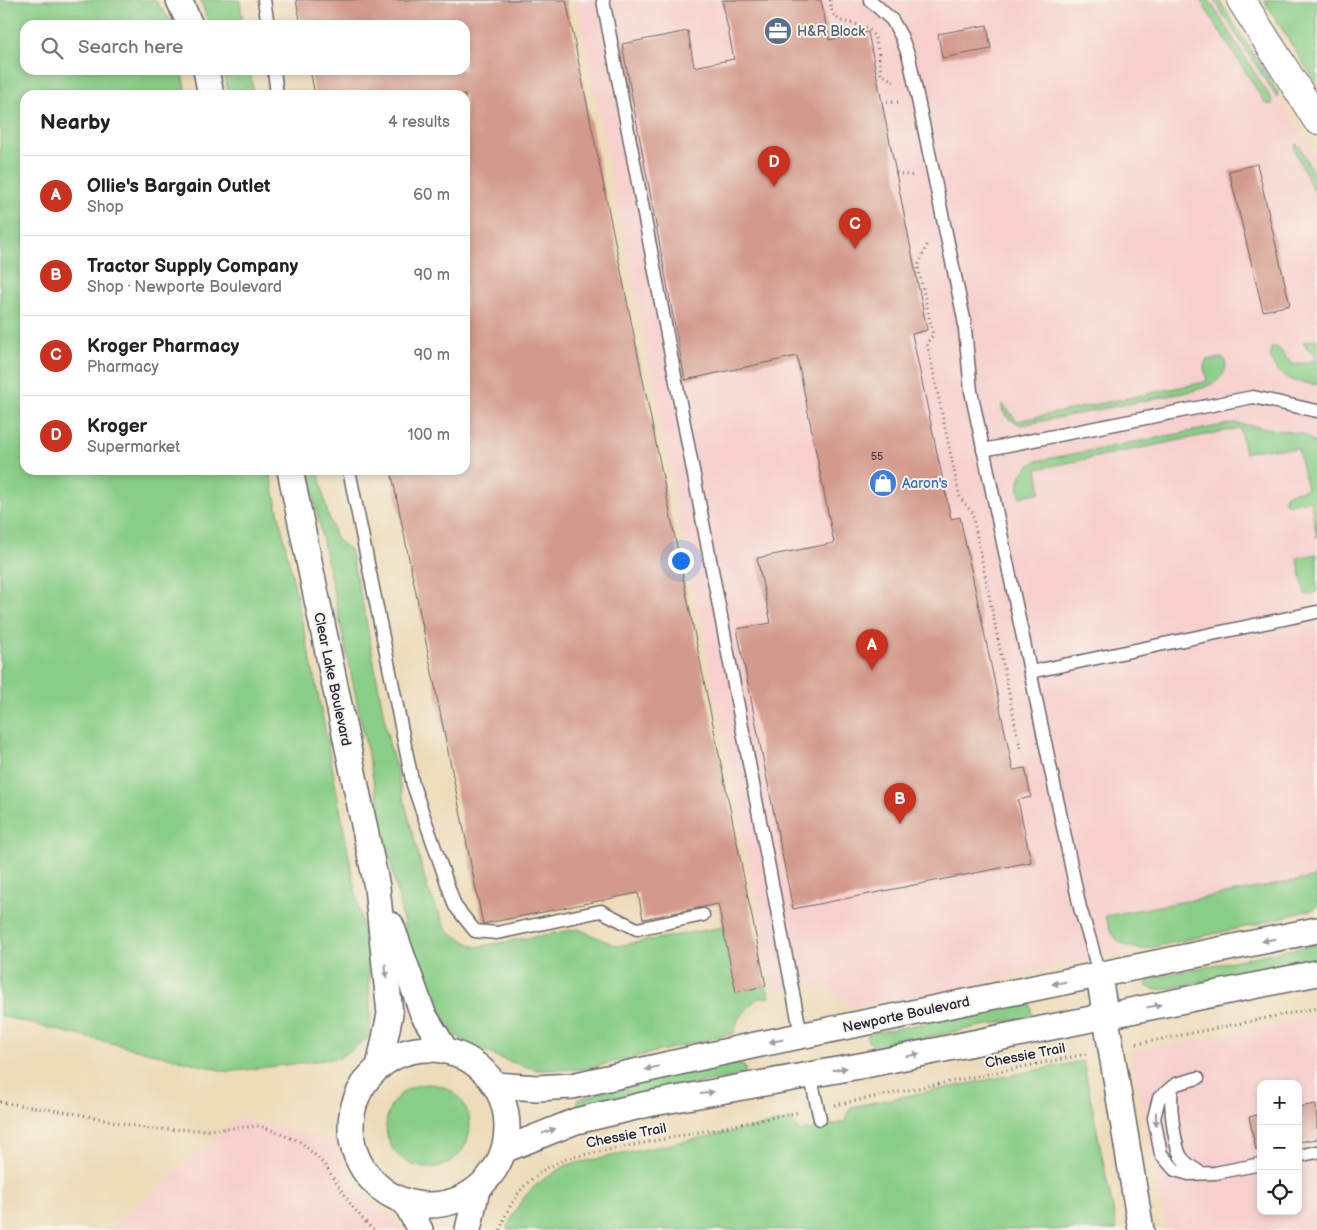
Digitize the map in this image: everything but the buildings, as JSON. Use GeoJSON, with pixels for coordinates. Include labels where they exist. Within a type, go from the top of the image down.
{"type":"FeatureCollection","features":[{"type":"Feature","properties":{"kind":"street"},"geometry":{"type":"LineString","coordinates":[[179,0],[188,20]]}},
{"type":"Feature","properties":{"kind":"street"},"geometry":{"type":"LineString","coordinates":[[1241,0],[1317,120]]}},
{"type":"Feature","properties":{"kind":"street"},"geometry":{"type":"LineString","coordinates":[[207,75],[210,90]]}},
{"type":"Feature","properties":{"kind":"street","name":"Clear Lake Boulevard"},"geometry":{"type":"LineString","coordinates":[[291,475],[377,887],[390,1014],[379,1067]]}},
{"type":"Feature","properties":{"kind":"street","name":"Clear Lake Boulevard"},"geometry":{"type":"LineString","coordinates":[[377,887],[422,1014],[446,1051]]}},
{"type":"Feature","properties":{"kind":"street","name":"Newporte Boulevard"},"geometry":{"type":"LineString","coordinates":[[495,1085],[538,1088],[572,1086],[801,1035],[1099,976],[1317,930]]}},
{"type":"Feature","properties":{"kind":"street"},"geometry":{"type":"LineString","coordinates":[[504,1150],[576,1121],[648,1104],[865,1065],[1317,973]]}},
{"type":"Feature","properties":{"kind":"street"},"geometry":{"type":"LineString","coordinates":[[1099,976],[1141,1230]]}},
{"type":"Feature","properties":{"kind":"street"},"geometry":{"type":"LineString","coordinates":[[801,1035],[810,1074]]}},
{"type":"Feature","properties":{"kind":"street"},"geometry":{"type":"LineString","coordinates":[[422,1049],[446,1051],[465,1058],[482,1070],[495,1085],[507,1116],[507,1133],[504,1150],[494,1171],[477,1189],[460,1199],[442,1204],[424,1205],[405,1201],[392,1195],[370,1177],[355,1153],[352,1139],[352,1119],[356,1099],[369,1077],[379,1067],[399,1055],[422,1049]]}},
{"type":"Feature","properties":{"kind":"street"},"geometry":{"type":"LineString","coordinates":[[468,1230],[477,1189]]}},
{"type":"Feature","properties":{"kind":"street"},"geometry":{"type":"LineString","coordinates":[[405,1201],[420,1230]]}},
{"type":"Feature","properties":{"kind":"lane"},"geometry":{"type":"LineString","coordinates":[[264,0],[267,20]]}},
{"type":"Feature","properties":{"kind":"lane"},"geometry":{"type":"LineString","coordinates":[[603,0],[801,1035]]}},
{"type":"Feature","properties":{"kind":"lane"},"geometry":{"type":"LineString","coordinates":[[870,0],[892,20],[909,57],[964,319],[970,391],[1080,908],[1099,976]]}},
{"type":"Feature","properties":{"kind":"lane"},"geometry":{"type":"LineString","coordinates":[[275,75],[276,90]]}},
{"type":"Feature","properties":{"kind":"lane"},"geometry":{"type":"LineString","coordinates":[[983,450],[1253,397],[1317,411]]}},
{"type":"Feature","properties":{"kind":"lane"},"geometry":{"type":"LineString","coordinates":[[350,475],[413,786],[456,906],[475,931],[497,933],[601,911],[637,929],[703,915]]}},
{"type":"Feature","properties":{"kind":"lane"},"geometry":{"type":"LineString","coordinates":[[1030,672],[1317,612]]}},
{"type":"Feature","properties":{"kind":"lane"},"geometry":{"type":"LineString","coordinates":[[810,1074],[820,1119]]}},
{"type":"Feature","properties":{"kind":"lane"},"geometry":{"type":"LineString","coordinates":[[1198,1078],[1176,1084],[1159,1098],[1154,1118],[1161,1154],[1175,1170],[1188,1174],[1215,1173],[1257,1165]]}},
{"type":"Feature","properties":{"kind":"lane"},"geometry":{"type":"LineString","coordinates":[[1172,1088],[1170,1098],[1180,1154],[1186,1163],[1201,1174]]}},
{"type":"Feature","properties":{"kind":"lane"},"geometry":{"type":"LineString","coordinates":[[1302,1155],[1317,1152]]}},
{"type":"Feature","properties":{"kind":"path"},"geometry":{"type":"LineString","coordinates":[[830,0],[833,14],[841,21],[864,26],[871,32],[875,41],[881,74],[896,82]]}},
{"type":"Feature","properties":{"kind":"path"},"geometry":{"type":"LineString","coordinates":[[882,102],[899,102],[901,111]]}},
{"type":"Feature","properties":{"kind":"path"},"geometry":{"type":"LineString","coordinates":[[896,173],[914,176],[912,167]]}},
{"type":"Feature","properties":{"kind":"path"},"geometry":{"type":"LineString","coordinates":[[927,245],[918,266],[933,335],[927,343],[960,498],[972,512],[1020,752]]}},
{"type":"Feature","properties":{"kind":"path"},"geometry":{"type":"LineString","coordinates":[[1131,1045],[1317,1008]]}},
{"type":"Feature","properties":{"kind":"path","name":"Chessie Trail"},"geometry":{"type":"LineString","coordinates":[[852,1101],[1084,1054]]}},
{"type":"Feature","properties":{"kind":"path"},"geometry":{"type":"LineString","coordinates":[[0,1102],[78,1114],[150,1129],[208,1130],[260,1126],[301,1142],[324,1164],[354,1209],[373,1230]]}},
{"type":"Feature","properties":{"kind":"path","name":"Chessie Trail"},"geometry":{"type":"LineString","coordinates":[[500,1230],[506,1212],[514,1197],[531,1179],[556,1163],[568,1158],[790,1114]]}},
{"type":"Feature","properties":{"kind":"shaded area"},"geometry":{"type":"Polygon","coordinates":[[[576,0],[1219,0],[1317,158],[1317,908],[1254,925],[923,995],[851,1007],[827,986],[774,990],[576,0]]]}},
{"type":"Feature","properties":{"kind":"shaded area"},"geometry":{"type":"Polygon","coordinates":[[[1317,1016],[1317,1230],[1167,1230],[1130,1052],[1317,1016]]]}},
{"type":"Feature","properties":{"kind":"shaded area"},"geometry":{"type":"Polygon","coordinates":[[[238,1118],[336,1142],[340,1158],[348,1176],[364,1195],[388,1213],[402,1230],[110,1230],[238,1118]]]}},
{"type":"Feature","properties":{"kind":"green space"},"geometry":{"type":"Polygon","coordinates":[[[0,0],[155,0],[170,20],[20,20],[20,75],[182,75],[186,90],[20,90],[20,475],[270,475],[321,708],[368,957],[371,1036],[339,1058],[229,1072],[0,1016],[0,0]]]}},
{"type":"Feature","properties":{"kind":"green space"},"geometry":{"type":"Polygon","coordinates":[[[201,0],[240,0],[242,20],[207,20],[201,0]]]}},
{"type":"Feature","properties":{"kind":"green space"},"geometry":{"type":"Polygon","coordinates":[[[1200,0],[1209,0],[1272,100],[1272,105],[1265,103],[1200,0]]]}},
{"type":"Feature","properties":{"kind":"green space"},"geometry":{"type":"Polygon","coordinates":[[[1214,0],[1219,0],[1278,93],[1277,98],[1214,0]]]}},
{"type":"Feature","properties":{"kind":"green space"},"geometry":{"type":"Polygon","coordinates":[[[1264,0],[1317,0],[1317,85],[1264,0]]]}},
{"type":"Feature","properties":{"kind":"green space"},"geometry":{"type":"Polygon","coordinates":[[[224,75],[251,75],[253,90],[228,90],[224,75]]]}},
{"type":"Feature","properties":{"kind":"green space"},"geometry":{"type":"Polygon","coordinates":[[[1296,144],[1300,146],[1317,182],[1317,198],[1294,149],[1296,144]]]}},
{"type":"Feature","properties":{"kind":"green space"},"geometry":{"type":"Polygon","coordinates":[[[1317,339],[1317,385],[1292,380],[1279,372],[1271,358],[1271,348],[1277,347],[1293,365],[1316,360],[1303,342],[1317,339]]]}},
{"type":"Feature","properties":{"kind":"green space"},"geometry":{"type":"Polygon","coordinates":[[[1223,358],[1226,361],[1226,368],[1220,378],[1211,385],[1193,391],[1022,425],[1008,417],[1002,407],[1002,403],[1017,421],[1200,383],[1207,381],[1204,367],[1206,360],[1223,358]]]}},
{"type":"Feature","properties":{"kind":"green space"},"geometry":{"type":"Polygon","coordinates":[[[1234,423],[1303,434],[1317,444],[1317,538],[1310,500],[1289,504],[1285,502],[1284,498],[1286,494],[1307,489],[1298,449],[1250,451],[1245,453],[1240,428],[1037,469],[1041,492],[1020,497],[1019,480],[1021,475],[1037,461],[1234,423]]]}},
{"type":"Feature","properties":{"kind":"green space"},"geometry":{"type":"Polygon","coordinates":[[[309,475],[319,475],[328,515],[337,540],[350,550],[365,615],[389,743],[427,888],[448,932],[476,947],[578,929],[617,946],[723,927],[766,986],[770,997],[757,998],[738,1019],[734,1033],[585,1069],[538,1070],[502,1059],[463,1041],[446,1027],[423,993],[405,930],[309,475]]]}},
{"type":"Feature","properties":{"kind":"green space"},"geometry":{"type":"Polygon","coordinates":[[[1317,554],[1317,591],[1311,595],[1305,594],[1297,558],[1317,554]]]}},
{"type":"Feature","properties":{"kind":"green space"},"geometry":{"type":"Polygon","coordinates":[[[1317,877],[1317,908],[1254,925],[1144,949],[1128,946],[1118,940],[1111,931],[1105,916],[1317,877]]]}},
{"type":"Feature","properties":{"kind":"green space"},"geometry":{"type":"Polygon","coordinates":[[[1317,944],[1317,959],[1166,989],[1154,989],[1146,986],[1150,978],[1317,944]]]}},
{"type":"Feature","properties":{"kind":"green space"},"geometry":{"type":"Polygon","coordinates":[[[1030,1003],[1032,1016],[883,1046],[871,1044],[867,1037],[869,1034],[1030,1003]]]}},
{"type":"Feature","properties":{"kind":"green space"},"geometry":{"type":"Polygon","coordinates":[[[1083,1061],[1117,1230],[507,1230],[509,1223],[525,1196],[544,1179],[567,1165],[791,1120],[800,1132],[845,1122],[851,1107],[1083,1061]]]}},
{"type":"Feature","properties":{"kind":"green space"},"geometry":{"type":"Polygon","coordinates":[[[722,1064],[741,1064],[745,1067],[745,1072],[742,1075],[579,1108],[577,1100],[636,1081],[722,1064]]]}},
{"type":"Feature","properties":{"kind":"green space"},"geometry":{"type":"Polygon","coordinates":[[[428,1084],[444,1087],[458,1096],[467,1110],[470,1126],[467,1142],[458,1156],[444,1165],[428,1168],[412,1165],[398,1156],[389,1142],[386,1126],[389,1110],[398,1096],[412,1087],[428,1084]]]}},
{"type":"Feature","properties":{"kind":"place","name":"H&R Block"},"geometry":{"type":"Point","coordinates":[778,31]}},
{"type":"Feature","properties":{"kind":"place","name":"Kroger"},"geometry":{"type":"Point","coordinates":[774,187]}},
{"type":"Feature","properties":{"kind":"place","name":"Kroger Pharmacy"},"geometry":{"type":"Point","coordinates":[855,249]}},
{"type":"Feature","properties":{"kind":"place","name":"Aaron's"},"geometry":{"type":"Point","coordinates":[883,483]}},
{"type":"Feature","properties":{"kind":"place","name":"Ollie's Bargain Outlet"},"geometry":{"type":"Point","coordinates":[872,670]}},
{"type":"Feature","properties":{"kind":"place","name":"Tractor Supply Company"},"geometry":{"type":"Point","coordinates":[900,824]}}]}
